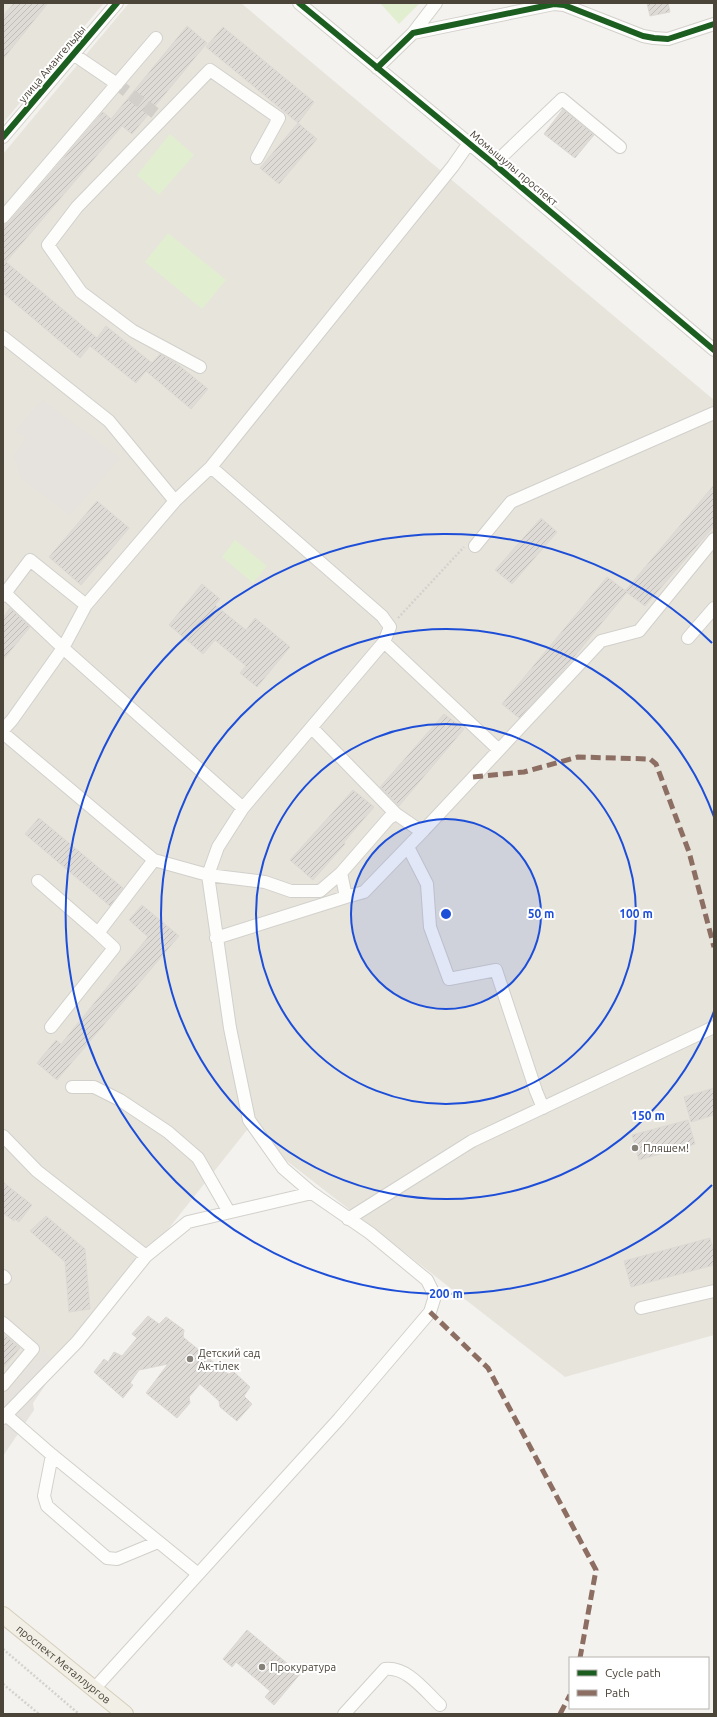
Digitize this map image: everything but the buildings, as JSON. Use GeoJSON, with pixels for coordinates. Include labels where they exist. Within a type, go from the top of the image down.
{"type":"FeatureCollection","features":[{"type":"Feature","properties":{"kind":"main road","name":"проспект Металлургов"},"geometry":{"type":"LineString","coordinates":[[3,1615],[125,1714]]}},
{"type":"Feature","properties":{"kind":"street","name":"улица Амангельды"},"geometry":{"type":"LineString","coordinates":[[3,137],[117,3]]}},
{"type":"Feature","properties":{"kind":"street","name":"Момышулы проспект"},"geometry":{"type":"LineString","coordinates":[[299,3],[709,340],[714,350]]}},
{"type":"Feature","properties":{"kind":"street"},"geometry":{"type":"LineString","coordinates":[[377,68],[413,33],[436,3]]}},
{"type":"Feature","properties":{"kind":"street"},"geometry":{"type":"LineString","coordinates":[[413,33],[529,6],[554,4],[564,4],[643,36],[668,39],[714,24]]}},
{"type":"Feature","properties":{"kind":"street"},"geometry":{"type":"LineString","coordinates":[[3,217],[156,38]]}},
{"type":"Feature","properties":{"kind":"street"},"geometry":{"type":"LineString","coordinates":[[73,54],[117,84]]}},
{"type":"Feature","properties":{"kind":"street"},"geometry":{"type":"LineString","coordinates":[[200,367],[133,331],[81,292],[48,245],[77,207],[159,116],[210,70],[279,118],[257,158]]}},
{"type":"Feature","properties":{"kind":"street"},"geometry":{"type":"LineString","coordinates":[[494,164],[562,99],[620,147]]}},
{"type":"Feature","properties":{"kind":"street"},"geometry":{"type":"LineString","coordinates":[[3,730],[12,720],[63,648],[86,605],[175,501],[211,467],[453,166],[469,143]]}},
{"type":"Feature","properties":{"kind":"street"},"geometry":{"type":"LineString","coordinates":[[3,337],[109,421],[175,501]]}},
{"type":"Feature","properties":{"kind":"street"},"geometry":{"type":"LineString","coordinates":[[475,546],[511,502],[714,413]]}},
{"type":"Feature","properties":{"kind":"street"},"geometry":{"type":"LineString","coordinates":[[94,1689],[339,1419],[430,1312],[435,1296],[427,1280],[370,1233],[312,1193],[283,1168],[249,1120],[230,1028],[208,875],[218,846],[243,808],[384,642],[390,627],[382,616],[211,467]]}},
{"type":"Feature","properties":{"kind":"street"},"geometry":{"type":"LineString","coordinates":[[216,938],[364,892],[601,641],[639,631],[714,539]]}},
{"type":"Feature","properties":{"kind":"street"},"geometry":{"type":"LineString","coordinates":[[86,605],[30,560],[4,595],[243,808]]}},
{"type":"Feature","properties":{"kind":"street"},"geometry":{"type":"LineString","coordinates":[[688,638],[714,608]]}},
{"type":"Feature","properties":{"kind":"street"},"geometry":{"type":"LineString","coordinates":[[384,642],[498,750]]}},
{"type":"Feature","properties":{"kind":"street"},"geometry":{"type":"LineString","coordinates":[[312,728],[396,814],[415,827],[424,830]]}},
{"type":"Feature","properties":{"kind":"street"},"geometry":{"type":"LineString","coordinates":[[3,733],[154,860],[208,875],[265,882],[291,892],[320,891],[341,873],[389,818],[396,814]]}},
{"type":"Feature","properties":{"kind":"street"},"geometry":{"type":"LineString","coordinates":[[408,847],[427,884],[430,927],[449,979],[496,970],[543,1108]]}},
{"type":"Feature","properties":{"kind":"street"},"geometry":{"type":"LineString","coordinates":[[98,933],[154,860]]}},
{"type":"Feature","properties":{"kind":"street"},"geometry":{"type":"LineString","coordinates":[[341,873],[346,897]]}},
{"type":"Feature","properties":{"kind":"street"},"geometry":{"type":"LineString","coordinates":[[38,881],[114,948],[51,1027]]}},
{"type":"Feature","properties":{"kind":"street"},"geometry":{"type":"LineString","coordinates":[[348,1219],[472,1141],[714,1027]]}},
{"type":"Feature","properties":{"kind":"street"},"geometry":{"type":"LineString","coordinates":[[72,1087],[94,1087],[120,1100],[168,1132],[198,1158],[229,1212]]}},
{"type":"Feature","properties":{"kind":"street"},"geometry":{"type":"LineString","coordinates":[[3,1136],[37,1171],[146,1256]]}},
{"type":"Feature","properties":{"kind":"street"},"geometry":{"type":"LineString","coordinates":[[198,1574],[5,1417],[77,1342],[146,1256],[188,1222],[312,1193]]}},
{"type":"Feature","properties":{"kind":"street"},"geometry":{"type":"LineString","coordinates":[[641,1308],[714,1291]]}},
{"type":"Feature","properties":{"kind":"street"},"geometry":{"type":"LineString","coordinates":[[3,1323],[33,1350],[3,1385]]}},
{"type":"Feature","properties":{"kind":"street"},"geometry":{"type":"LineString","coordinates":[[52,1455],[44,1496],[47,1506],[107,1558],[117,1559],[158,1542]]}},
{"type":"Feature","properties":{"kind":"street"},"geometry":{"type":"LineString","coordinates":[[344,1714],[385,1669],[392,1668],[405,1673],[440,1705]]}},
{"type":"Feature","properties":{"kind":"path"},"geometry":{"type":"LineString","coordinates":[[390,627],[462,549],[468,544],[475,546]]}},
{"type":"Feature","properties":{"kind":"path"},"geometry":{"type":"LineString","coordinates":[[3,1650],[79,1714]]}},
{"type":"Feature","properties":{"kind":"path"},"geometry":{"type":"LineString","coordinates":[[3,1684],[39,1714]]}},
{"type":"Feature","properties":{"kind":"shaded area"},"geometry":{"type":"Polygon","coordinates":[[[3,3],[104,3],[3,123],[3,3]]]}},
{"type":"Feature","properties":{"kind":"shaded area"},"geometry":{"type":"Polygon","coordinates":[[[129,3],[241,3],[714,400],[714,1335],[565,1377],[247,1130],[3,1437],[3,154],[129,3]]]}},
{"type":"Feature","properties":{"kind":"shaded area"},"geometry":{"type":"Polygon","coordinates":[[[42,400],[120,458],[70,515],[21,478],[14,456],[26,438],[15,431],[42,400]]]}},
{"type":"Feature","properties":{"kind":"shaded area"},"geometry":{"type":"Polygon","coordinates":[[[44,1350],[52,1358],[48,1381],[33,1403],[34,1410],[3,1456],[3,1398],[44,1350]]]}},
{"type":"Feature","properties":{"kind":"green space"},"geometry":{"type":"Polygon","coordinates":[[[380,3],[420,3],[399,24],[380,3]]]}},
{"type":"Feature","properties":{"kind":"green space"},"geometry":{"type":"Polygon","coordinates":[[[170,134],[194,155],[159,195],[137,175],[170,134]]]}},
{"type":"Feature","properties":{"kind":"green space"},"geometry":{"type":"Polygon","coordinates":[[[168,233],[226,280],[202,309],[145,262],[168,233]]]}},
{"type":"Feature","properties":{"kind":"green space"},"geometry":{"type":"Polygon","coordinates":[[[235,540],[267,566],[253,583],[222,557],[235,540]]]}},
{"type":"Feature","properties":{"kind":"tunnel"},"geometry":{"type":"LineString","coordinates":[[117,84],[155,113]]}},
{"type":"Feature","properties":{"kind":"marked path"},"geometry":{"type":"LineString","coordinates":[[473,777],[524,772],[578,757],[650,759],[656,764],[689,852],[714,947]]}},
{"type":"Feature","properties":{"kind":"marked path"},"geometry":{"type":"LineString","coordinates":[[430,1312],[488,1368],[596,1570],[580,1657]]}},
{"type":"Feature","properties":{"kind":"marked path"},"geometry":{"type":"LineString","coordinates":[[560,1714],[569,1697]]}},
{"type":"Feature","properties":{"kind":"cycle path"},"geometry":{"type":"LineString","coordinates":[[3,137],[117,3]]}},
{"type":"Feature","properties":{"kind":"cycle path"},"geometry":{"type":"LineString","coordinates":[[299,3],[494,164],[714,350]]}},
{"type":"Feature","properties":{"kind":"cycle path"},"geometry":{"type":"LineString","coordinates":[[377,68],[413,33],[554,4],[564,5],[643,36],[654,38],[668,39],[714,24]]}},
{"type":"Feature","properties":{"kind":"place","name":"Пляшем!"},"geometry":{"type":"Point","coordinates":[635,1148]}},
{"type":"Feature","properties":{"kind":"place","name":"Детский сад Ак-тiлек"},"geometry":{"type":"Point","coordinates":[190,1359]}},
{"type":"Feature","properties":{"kind":"place","name":"Прокуратура"},"geometry":{"type":"Point","coordinates":[262,1667]}}]}
